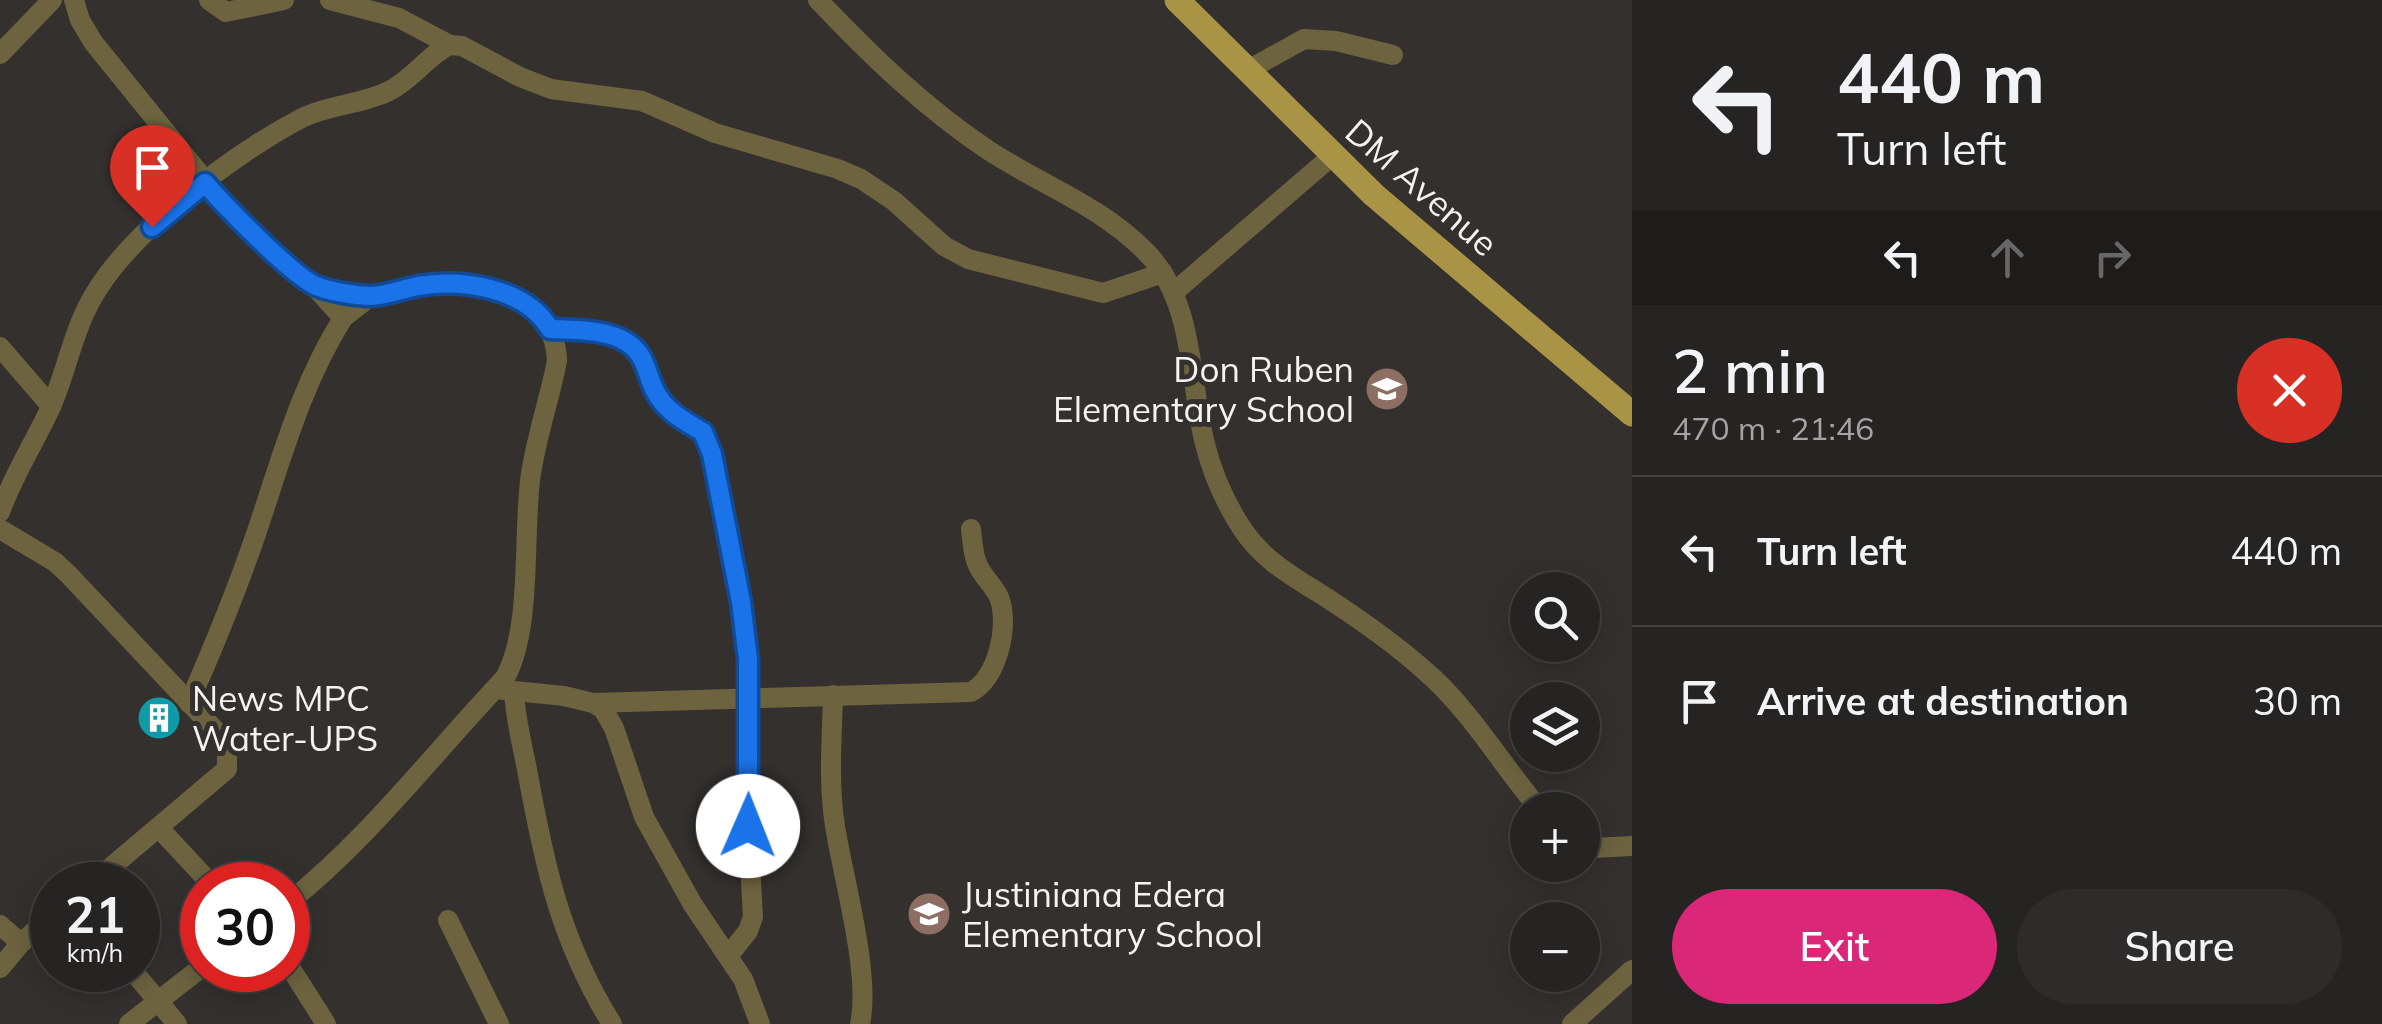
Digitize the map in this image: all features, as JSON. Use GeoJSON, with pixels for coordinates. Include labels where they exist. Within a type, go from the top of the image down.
{"type":"FeatureCollection","features":[{"type":"Feature","properties":{"kind":"main road","name":"DM Avenue"},"geometry":{"type":"LineString","coordinates":[[1177,0],[1332,156],[1632,414]]}},
{"type":"Feature","properties":{"kind":"street"},"geometry":{"type":"LineString","coordinates":[[0,54],[52,0]]}},
{"type":"Feature","properties":{"kind":"street"},"geometry":{"type":"LineString","coordinates":[[74,0],[93,42],[205,183],[233,215],[315,287],[343,318]]}},
{"type":"Feature","properties":{"kind":"street"},"geometry":{"type":"LineString","coordinates":[[209,0],[226,12],[284,0]]}},
{"type":"Feature","properties":{"kind":"street"},"geometry":{"type":"LineString","coordinates":[[330,0],[399,18],[551,89],[642,101],[715,132],[838,169],[879,191],[956,254],[968,259],[1103,293],[1163,273]]}},
{"type":"Feature","properties":{"kind":"street"},"geometry":{"type":"LineString","coordinates":[[818,0],[952,126],[1108,218],[1148,254],[1163,273],[1180,310],[1210,464],[1249,539],[1278,570],[1330,600],[1429,674],[1526,792]]}},
{"type":"Feature","properties":{"kind":"street"},"geometry":{"type":"LineString","coordinates":[[1248,70],[1304,39],[1336,40],[1393,55]]}},
{"type":"Feature","properties":{"kind":"street"},"geometry":{"type":"LineString","coordinates":[[0,512],[51,406],[83,318],[102,284],[135,242],[175,205],[298,120],[329,107],[369,100],[400,86],[450,45]]}},
{"type":"Feature","properties":{"kind":"street"},"geometry":{"type":"LineString","coordinates":[[1173,293],[1332,156]]}},
{"type":"Feature","properties":{"kind":"street"},"geometry":{"type":"LineString","coordinates":[[310,885],[365,834],[504,690],[518,637],[532,467],[557,361],[550,329],[534,308],[505,294],[464,284],[416,287],[371,296],[315,287]]}},
{"type":"Feature","properties":{"kind":"street"},"geometry":{"type":"LineString","coordinates":[[189,703],[238,587],[301,397],[343,318],[371,296]]}},
{"type":"Feature","properties":{"kind":"street"},"geometry":{"type":"LineString","coordinates":[[550,329],[595,333],[627,342],[643,357],[660,400],[708,439],[741,602],[749,696],[748,826],[753,917],[728,955]]}},
{"type":"Feature","properties":{"kind":"street"},"geometry":{"type":"LineString","coordinates":[[0,346],[51,406]]}},
{"type":"Feature","properties":{"kind":"street"},"geometry":{"type":"LineString","coordinates":[[0,529],[55,562],[223,742],[227,770],[118,862]]}},
{"type":"Feature","properties":{"kind":"street"},"geometry":{"type":"LineString","coordinates":[[504,690],[594,703],[749,696],[954,694],[980,687],[995,659],[1004,614],[998,593],[976,562],[971,529]]}},
{"type":"Feature","properties":{"kind":"street"},"geometry":{"type":"LineString","coordinates":[[504,690],[554,900],[576,957],[612,1024]]}},
{"type":"Feature","properties":{"kind":"street"},"geometry":{"type":"LineString","coordinates":[[833,695],[834,822],[854,926],[862,999],[860,1024]]}},
{"type":"Feature","properties":{"kind":"street"},"geometry":{"type":"LineString","coordinates":[[594,703],[614,728],[644,817],[692,906],[743,978],[760,1024]]}},
{"type":"Feature","properties":{"kind":"street"},"geometry":{"type":"LineString","coordinates":[[159,828],[191,862]]}},
{"type":"Feature","properties":{"kind":"street"},"geometry":{"type":"LineString","coordinates":[[1600,848],[1632,846]]}},
{"type":"Feature","properties":{"kind":"street"},"geometry":{"type":"LineString","coordinates":[[448,920],[500,1024]]}},
{"type":"Feature","properties":{"kind":"street"},"geometry":{"type":"LineString","coordinates":[[0,924],[21,943]]}},
{"type":"Feature","properties":{"kind":"street"},"geometry":{"type":"LineString","coordinates":[[0,968],[30,935]]}},
{"type":"Feature","properties":{"kind":"street"},"geometry":{"type":"LineString","coordinates":[[1572,1024],[1632,970]]}},
{"type":"Feature","properties":{"kind":"street"},"geometry":{"type":"LineString","coordinates":[[129,1024],[180,983]]}},
{"type":"Feature","properties":{"kind":"street"},"geometry":{"type":"LineString","coordinates":[[152,992],[177,1024]]}},
{"type":"Feature","properties":{"kind":"street"},"geometry":{"type":"LineString","coordinates":[[306,992],[326,1024]]}},
{"type":"Feature","properties":{"kind":"place","name":"Don Ruben Elementary School"},"geometry":{"type":"Point","coordinates":[1387,389]}},
{"type":"Feature","properties":{"kind":"place","name":"News MPC Water-UPS"},"geometry":{"type":"Point","coordinates":[159,718]}},
{"type":"Feature","properties":{"kind":"place","name":"Justiniana Edera Elementary School"},"geometry":{"type":"Point","coordinates":[929,914]}},
{"type":"Feature","properties":{"kind":"route"},"geometry":{"type":"LineString","coordinates":[[152,227],[205,183],[233,215],[315,287],[371,296],[433,284],[464,284],[505,294],[534,308],[550,329],[614,336],[643,357],[660,400],[678,418],[703,432],[712,454],[748,659],[748,826]]}}]}
